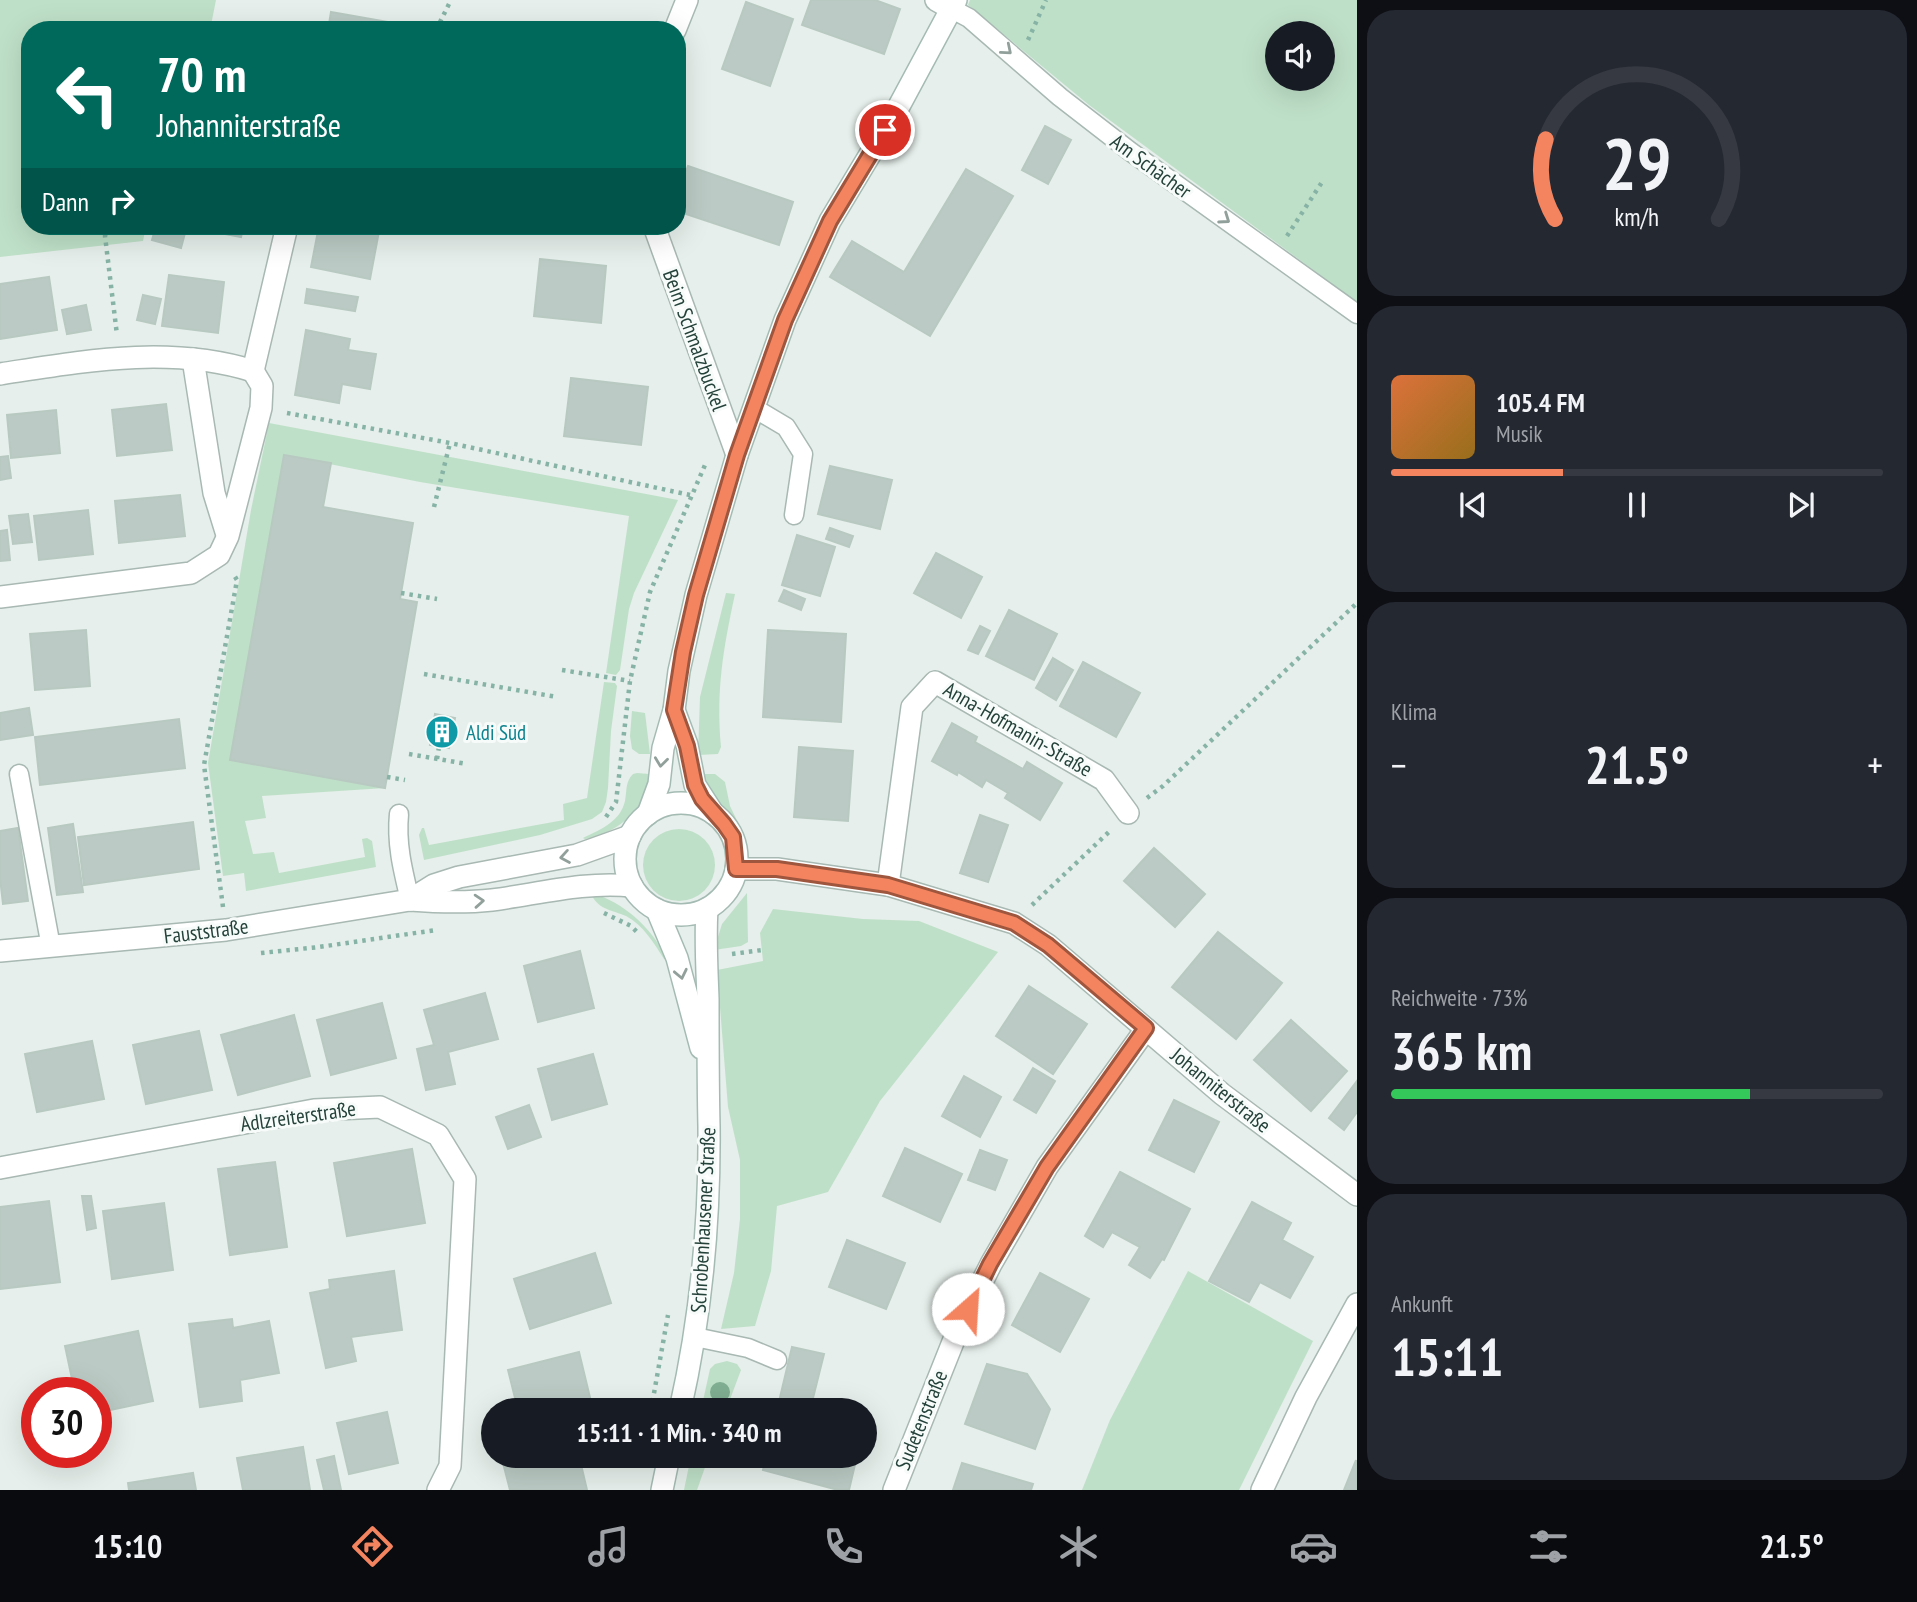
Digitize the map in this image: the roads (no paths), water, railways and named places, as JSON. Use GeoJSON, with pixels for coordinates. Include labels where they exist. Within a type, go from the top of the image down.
{"type":"FeatureCollection","features":[{"type":"Feature","properties":{"kind":"street"},"geometry":{"type":"LineString","coordinates":[[679,21],[687,0]]}},
{"type":"Feature","properties":{"kind":"street"},"geometry":{"type":"LineString","coordinates":[[648,814],[659,784],[663,748],[674,710],[679,671],[696,595],[737,455],[785,320],[830,221],[898,107],[948,3]]}},
{"type":"Feature","properties":{"kind":"street"},"geometry":{"type":"LineString","coordinates":[[253,371],[284,235]]}},
{"type":"Feature","properties":{"kind":"street","name":"Beim Schmalzbuckel"},"geometry":{"type":"LineString","coordinates":[[657,235],[737,455]]}},
{"type":"Feature","properties":{"kind":"street"},"geometry":{"type":"LineString","coordinates":[[0,374],[120,356],[193,359],[224,362],[253,371],[262,386],[261,408],[223,545],[191,573],[0,597]]}},
{"type":"Feature","properties":{"kind":"street"},"geometry":{"type":"LineString","coordinates":[[193,359],[223,545]]}},
{"type":"Feature","properties":{"kind":"street","name":"Anna-Hofmanin-Straße"},"geometry":{"type":"LineString","coordinates":[[888,885],[912,707],[935,682],[1104,779],[1128,813]]}},
{"type":"Feature","properties":{"kind":"street"},"geometry":{"type":"LineString","coordinates":[[674,710],[687,746],[695,785],[733,837],[736,869],[731,885],[721,899],[707,909],[681,915],[657,910],[647,904],[632,886],[624,864],[630,836],[637,824],[662,806],[678,803],[697,806],[713,813]]}},
{"type":"Feature","properties":{"kind":"street","name":"Fauststraße"},"geometry":{"type":"LineString","coordinates":[[410,900],[433,885],[459,877],[577,855],[630,836]]}},
{"type":"Feature","properties":{"kind":"street","name":"Johanniterstraße"},"geometry":{"type":"LineString","coordinates":[[736,869],[777,869],[888,885],[1014,923],[1048,945],[1222,1094],[1357,1195]]}},
{"type":"Feature","properties":{"kind":"street","name":"Fauststraße"},"geometry":{"type":"LineString","coordinates":[[0,951],[226,930],[410,900],[463,902],[582,886],[632,886]]}},
{"type":"Feature","properties":{"kind":"street","name":"Schrobenhausener Straße"},"geometry":{"type":"LineString","coordinates":[[682,1398],[695,1337],[705,1248],[709,1127],[708,995],[705,957],[707,909]]}},
{"type":"Feature","properties":{"kind":"street","name":"Schrobenhausener Straße"},"geometry":{"type":"LineString","coordinates":[[657,910],[677,958],[707,1070]]}},
{"type":"Feature","properties":{"kind":"street","name":"Sudetenstraße"},"geometry":{"type":"LineString","coordinates":[[894,1490],[957,1332],[990,1264],[1047,1167],[1146,1028]]}},
{"type":"Feature","properties":{"kind":"street","name":"Adlzreiterstraße"},"geometry":{"type":"LineString","coordinates":[[0,1168],[314,1110],[380,1107],[438,1135],[465,1179],[450,1466],[438,1490]]}},
{"type":"Feature","properties":{"kind":"street"},"geometry":{"type":"LineString","coordinates":[[1262,1490],[1306,1396],[1357,1304]]}},
{"type":"Feature","properties":{"kind":"street"},"geometry":{"type":"LineString","coordinates":[[662,1490],[667,1468]]}},
{"type":"Feature","properties":{"kind":"lane","name":"Am Schächer"},"geometry":{"type":"LineString","coordinates":[[948,3],[1130,152],[1357,314]]}},
{"type":"Feature","properties":{"kind":"lane"},"geometry":{"type":"LineString","coordinates":[[754,408],[786,427],[803,454],[794,515]]}},
{"type":"Feature","properties":{"kind":"lane"},"geometry":{"type":"LineString","coordinates":[[19,774],[51,947]]}},
{"type":"Feature","properties":{"kind":"lane"},"geometry":{"type":"LineString","coordinates":[[399,814],[399,849],[410,900]]}},
{"type":"Feature","properties":{"kind":"lane"},"geometry":{"type":"LineString","coordinates":[[695,1337],[748,1348],[777,1360]]}},
{"type":"Feature","properties":{"kind":"place","name":"Aldi Süd"},"geometry":{"type":"Point","coordinates":[442,732]}}]}
